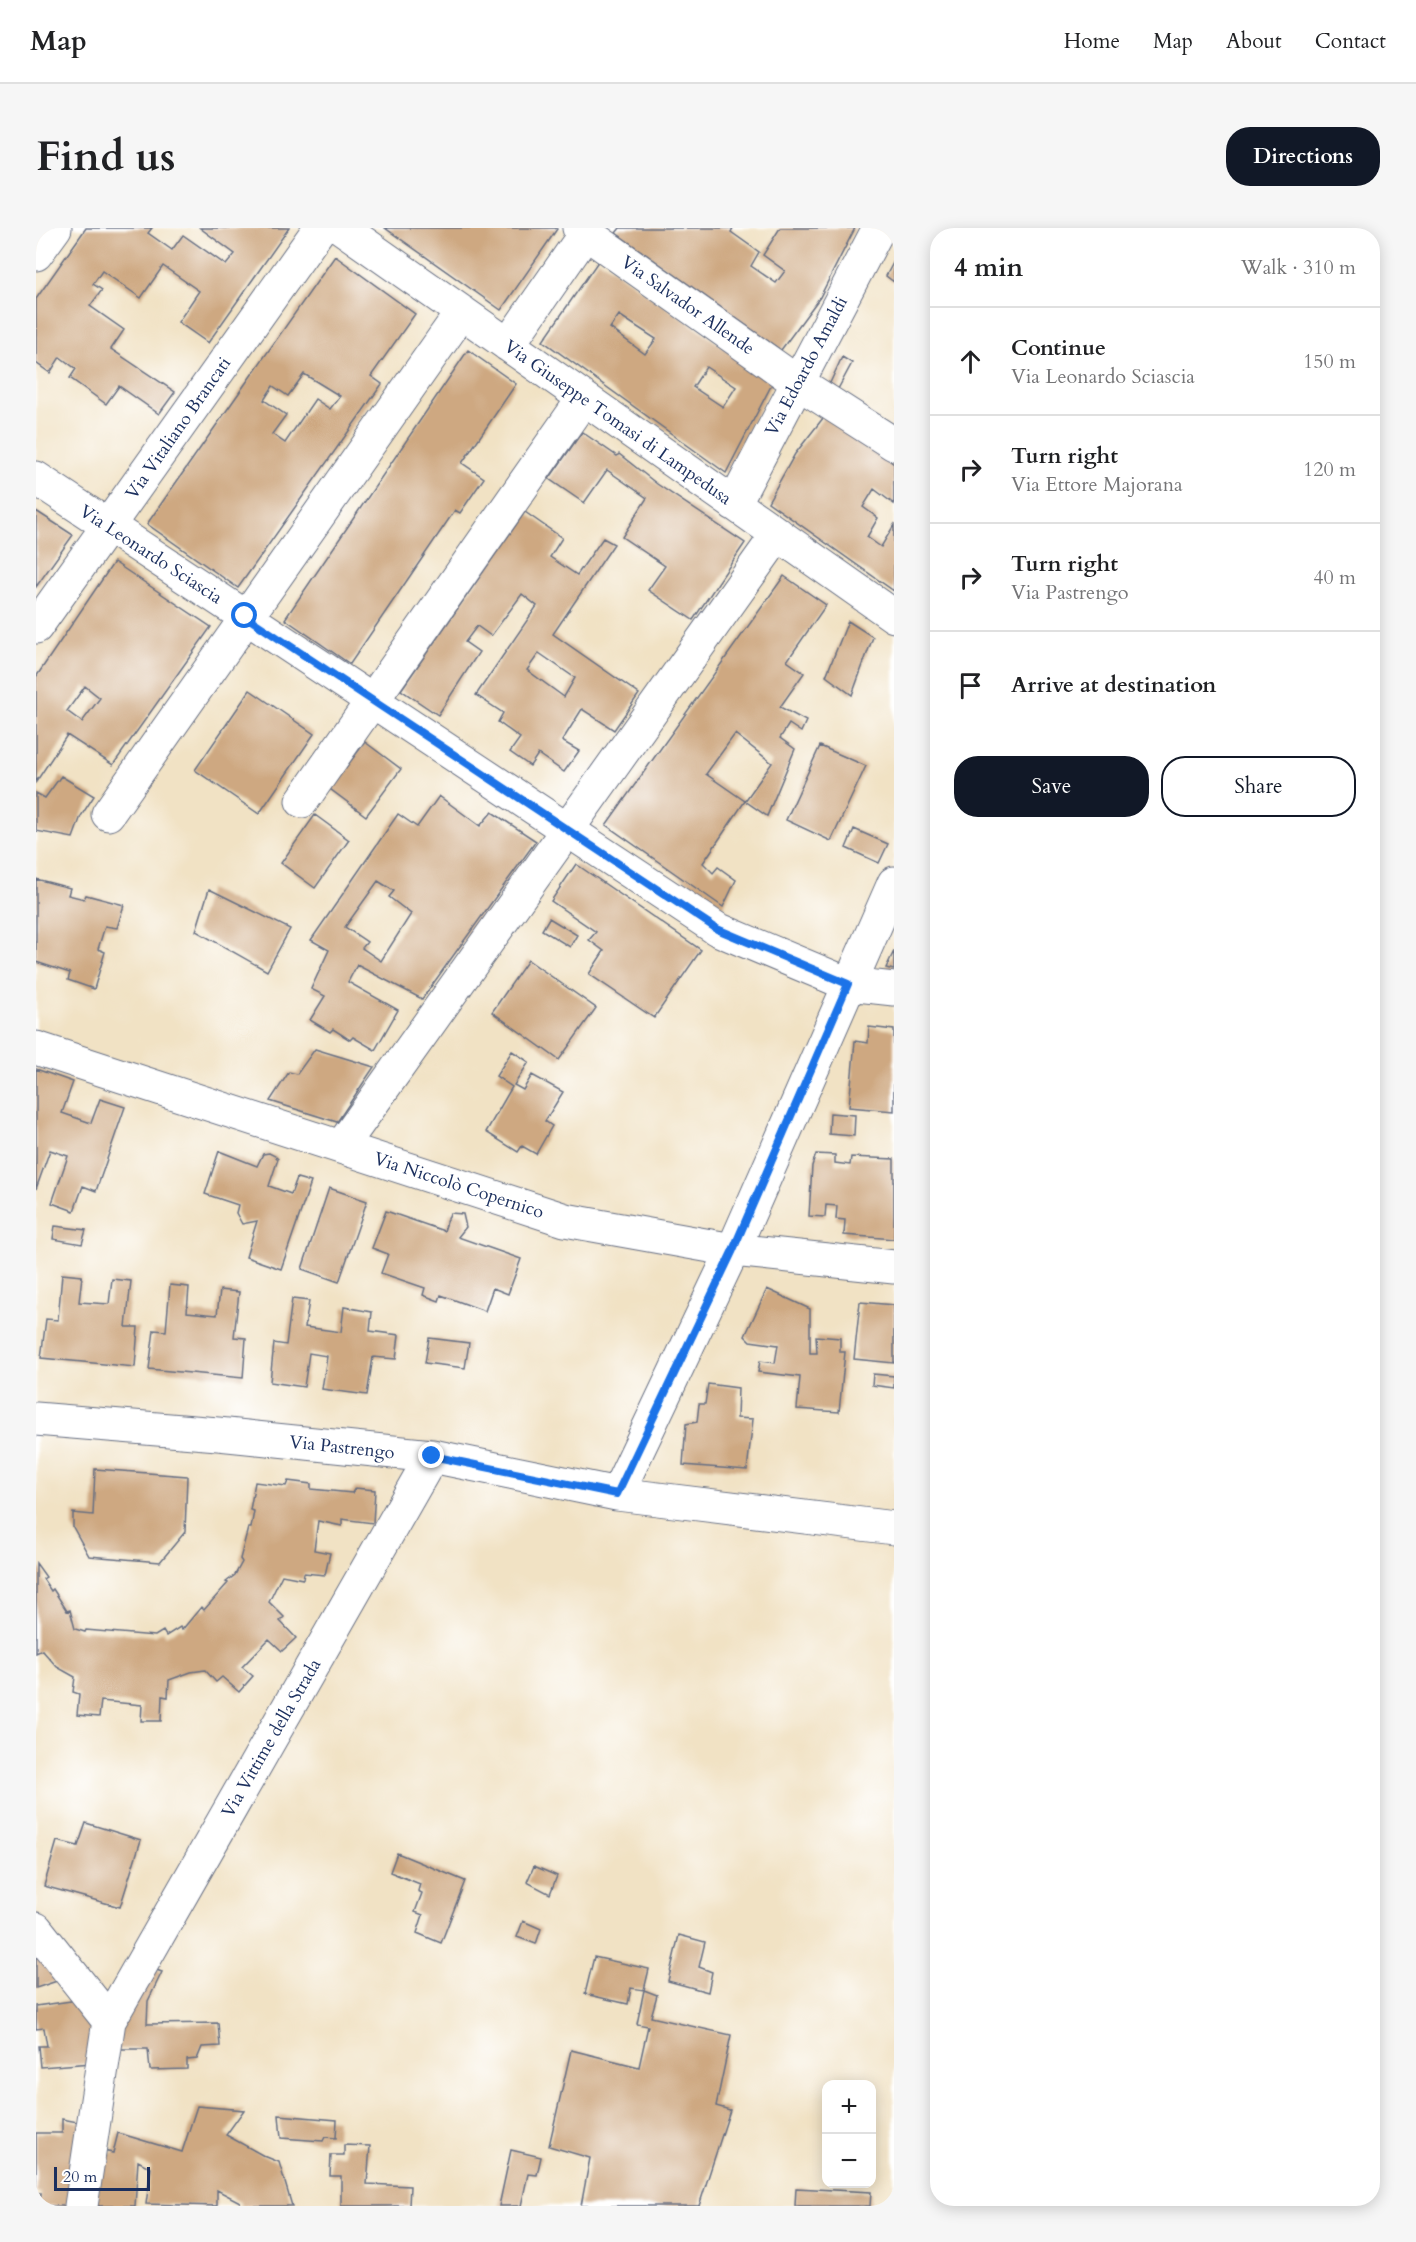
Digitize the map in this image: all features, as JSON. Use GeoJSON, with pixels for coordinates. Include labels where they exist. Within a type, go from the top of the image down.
{"type":"FeatureCollection","features":[{"type":"Feature","properties":{"kind":"street"},"geometry":{"type":"LineString","coordinates":[[36,254],[55,228]]}},
{"type":"Feature","properties":{"kind":"street","name":"Via Vitaliano Brancati"},"geometry":{"type":"LineString","coordinates":[[36,627],[320,228]]}},
{"type":"Feature","properties":{"kind":"street","name":"Via Giuseppe Tomasi di Lampedusa"},"geometry":{"type":"LineString","coordinates":[[342,228],[894,616]]}},
{"type":"Feature","properties":{"kind":"street","name":"Via Edoardo Amaldi"},"geometry":{"type":"LineString","coordinates":[[734,504],[879,228]]}},
{"type":"Feature","properties":{"kind":"street"},"geometry":{"type":"LineString","coordinates":[[508,345],[585,230]]}},
{"type":"Feature","properties":{"kind":"street","name":"Via Salvador Allende"},"geometry":{"type":"LineString","coordinates":[[585,230],[797,382],[894,444]]}},
{"type":"Feature","properties":{"kind":"street"},"geometry":{"type":"LineString","coordinates":[[108,814],[245,616],[462,312]]}},
{"type":"Feature","properties":{"kind":"street"},"geometry":{"type":"LineString","coordinates":[[302,801],[584,398]]}},
{"type":"Feature","properties":{"kind":"street","name":"Via Leonardo Sciascia"},"geometry":{"type":"LineString","coordinates":[[36,478],[717,929],[848,984],[894,989]]}},
{"type":"Feature","properties":{"kind":"street"},"geometry":{"type":"LineString","coordinates":[[341,1147],[778,534]]}},
{"type":"Feature","properties":{"kind":"street"},"geometry":{"type":"LineString","coordinates":[[617,1494],[733,1250],[894,883]]}},
{"type":"Feature","properties":{"kind":"street","name":"Via Niccolò Copernico"},"geometry":{"type":"LineString","coordinates":[[36,1048],[565,1220],[733,1250],[894,1267]]}},
{"type":"Feature","properties":{"kind":"street","name":"Via Pastrengo"},"geometry":{"type":"LineString","coordinates":[[36,1419],[218,1434],[432,1456],[617,1494],[894,1528]]}},
{"type":"Feature","properties":{"kind":"street","name":"Via Vittime della Strada"},"geometry":{"type":"LineString","coordinates":[[109,2021],[432,1456]]}},
{"type":"Feature","properties":{"kind":"street"},"geometry":{"type":"LineString","coordinates":[[36,1929],[109,2021],[81,2206]]}},
{"type":"Feature","properties":{"kind":"building"},"geometry":{"type":"Polygon","coordinates":[[[86,228],[152,228],[148,233],[172,250],[183,235],[226,265],[235,254],[200,228],[289,228],[208,343],[178,322],[199,291],[163,266],[141,298],[102,271],[93,284],[102,290],[90,306],[124,330],[111,349],[175,392],[159,414],[119,386],[106,404],[70,378],[76,369],[60,357],[50,373],[36,363],[36,299],[86,228]]]}},
{"type":"Feature","properties":{"kind":"building"},"geometry":{"type":"Polygon","coordinates":[[[385,228],[555,228],[557,229],[501,310],[385,228]]]}},
{"type":"Feature","properties":{"kind":"building"},"geometry":{"type":"Polygon","coordinates":[[[620,228],[733,228],[731,232],[759,252],[751,266],[776,283],[785,271],[763,255],[780,228],[855,228],[820,297],[781,350],[616,233],[620,228]]]}},
{"type":"Feature","properties":{"kind":"building"},"geometry":{"type":"Polygon","coordinates":[[[335,256],[415,314],[371,376],[382,384],[238,588],[147,524],[335,256]],[[304,374],[288,396],[273,386],[264,400],[286,415],[272,434],[285,443],[315,399],[330,409],[340,396],[304,374]]]}},
{"type":"Feature","properties":{"kind":"building"},"geometry":{"type":"Polygon","coordinates":[[[599,260],[773,382],[726,473],[543,341],[599,260]],[[619,315],[610,328],[645,354],[656,339],[619,315]],[[706,367],[693,387],[723,407],[736,387],[706,367]]]}},
{"type":"Feature","properties":{"kind":"building"},"geometry":{"type":"Polygon","coordinates":[[[894,261],[894,282],[886,276],[894,261]]]}},
{"type":"Feature","properties":{"kind":"building"},"geometry":{"type":"Polygon","coordinates":[[[468,350],[516,384],[462,463],[484,478],[460,513],[455,510],[350,664],[285,619],[468,350]]]}},
{"type":"Feature","properties":{"kind":"building"},"geometry":{"type":"Polygon","coordinates":[[[842,357],[852,363],[838,389],[830,383],[842,357]]]}},
{"type":"Feature","properties":{"kind":"building"},"geometry":{"type":"Polygon","coordinates":[[[827,413],[894,464],[894,504],[874,489],[863,507],[878,518],[867,537],[881,547],[894,525],[894,591],[768,502],[795,454],[827,413]]]}},
{"type":"Feature","properties":{"kind":"building"},"geometry":{"type":"Polygon","coordinates":[[[582,432],[617,456],[619,454],[657,484],[745,543],[693,620],[648,590],[665,566],[622,537],[647,498],[607,470],[584,503],[549,479],[582,432]]]}},
{"type":"Feature","properties":{"kind":"building"},"geometry":{"type":"Polygon","coordinates":[[[36,511],[73,535],[36,587],[36,511]]]}},
{"type":"Feature","properties":{"kind":"building"},"geometry":{"type":"Polygon","coordinates":[[[525,512],[562,538],[550,557],[577,575],[603,538],[614,544],[553,634],[639,694],[614,730],[582,709],[562,741],[579,751],[564,772],[538,754],[530,766],[510,752],[520,738],[498,722],[503,713],[476,695],[537,606],[522,594],[491,636],[477,626],[465,642],[479,652],[438,715],[401,690],[525,512]],[[539,653],[527,670],[564,697],[575,678],[539,653]]]}},
{"type":"Feature","properties":{"kind":"building"},"geometry":{"type":"Polygon","coordinates":[[[114,562],[211,627],[113,765],[67,735],[36,782],[36,677],[114,562]],[[85,686],[67,711],[82,722],[100,698],[85,686]]]}},
{"type":"Feature","properties":{"kind":"building"},"geometry":{"type":"Polygon","coordinates":[[[784,576],[826,605],[787,661],[804,673],[780,707],[806,721],[801,732],[789,724],[780,738],[795,749],[767,816],[745,801],[703,863],[713,873],[718,867],[736,880],[723,907],[606,825],[784,576]],[[735,734],[706,774],[745,801],[772,763],[735,734]]]}},
{"type":"Feature","properties":{"kind":"building"},"geometry":{"type":"Polygon","coordinates":[[[848,621],[873,637],[852,695],[826,676],[848,621]]]}},
{"type":"Feature","properties":{"kind":"building"},"geometry":{"type":"Polygon","coordinates":[[[250,690],[314,734],[259,814],[195,770],[250,690]]]}},
{"type":"Feature","properties":{"kind":"building"},"geometry":{"type":"Polygon","coordinates":[[[365,742],[401,769],[366,816],[330,789],[365,742]]]}},
{"type":"Feature","properties":{"kind":"building"},"geometry":{"type":"Polygon","coordinates":[[[820,746],[866,766],[831,841],[786,820],[820,746]]]}},
{"type":"Feature","properties":{"kind":"building"},"geometry":{"type":"Polygon","coordinates":[[[61,776],[94,796],[81,816],[73,838],[36,831],[36,793],[45,798],[61,776]]]}},
{"type":"Feature","properties":{"kind":"building"},"geometry":{"type":"Polygon","coordinates":[[[439,796],[480,826],[492,812],[536,841],[422,999],[357,965],[348,982],[398,1010],[375,1050],[353,1037],[350,1040],[333,1029],[330,1032],[310,1020],[325,996],[311,989],[329,950],[311,940],[398,814],[417,827],[439,796]],[[378,881],[345,927],[367,942],[362,948],[381,961],[411,914],[389,897],[394,891],[378,881]]]}},
{"type":"Feature","properties":{"kind":"building"},"geometry":{"type":"Polygon","coordinates":[[[315,815],[349,840],[315,888],[281,863],[315,815]]]}},
{"type":"Feature","properties":{"kind":"building"},"geometry":{"type":"Polygon","coordinates":[[[854,829],[888,844],[879,863],[846,848],[854,829]]]}},
{"type":"Feature","properties":{"kind":"building"},"geometry":{"type":"Polygon","coordinates":[[[576,864],[701,950],[654,1018],[589,974],[604,951],[589,940],[596,932],[551,901],[576,864]]]}},
{"type":"Feature","properties":{"kind":"building"},"geometry":{"type":"Polygon","coordinates":[[[36,879],[70,888],[68,895],[84,899],[86,895],[124,905],[117,928],[105,926],[98,949],[105,952],[94,989],[68,980],[70,973],[36,962],[36,879]]]}},
{"type":"Feature","properties":{"kind":"building"},"geometry":{"type":"Polygon","coordinates":[[[209,889],[290,929],[267,971],[196,931],[209,889]]]}},
{"type":"Feature","properties":{"kind":"building"},"geometry":{"type":"Polygon","coordinates":[[[549,918],[577,935],[570,947],[542,930],[549,918]]]}},
{"type":"Feature","properties":{"kind":"building"},"geometry":{"type":"Polygon","coordinates":[[[894,951],[894,970],[886,968],[894,951]]]}},
{"type":"Feature","properties":{"kind":"building"},"geometry":{"type":"Polygon","coordinates":[[[528,960],[596,1008],[559,1060],[492,1012],[528,960]]]}},
{"type":"Feature","properties":{"kind":"building"},"geometry":{"type":"Polygon","coordinates":[[[869,1027],[894,1030],[894,1111],[849,1107],[855,1041],[868,1043],[869,1027]]]}},
{"type":"Feature","properties":{"kind":"building"},"geometry":{"type":"Polygon","coordinates":[[[315,1049],[374,1067],[337,1122],[270,1101],[289,1072],[297,1074],[315,1049]]]}},
{"type":"Feature","properties":{"kind":"building"},"geometry":{"type":"Polygon","coordinates":[[[512,1051],[529,1062],[514,1085],[523,1090],[532,1075],[563,1092],[545,1121],[552,1126],[536,1154],[522,1146],[518,1152],[486,1132],[512,1087],[496,1076],[512,1051]]]}},
{"type":"Feature","properties":{"kind":"building"},"geometry":{"type":"Polygon","coordinates":[[[36,1069],[73,1082],[62,1113],[91,1123],[100,1099],[125,1107],[96,1191],[83,1186],[74,1211],[52,1203],[68,1156],[50,1150],[36,1189],[36,1069]]]}},
{"type":"Feature","properties":{"kind":"building"},"geometry":{"type":"Polygon","coordinates":[[[830,1113],[855,1115],[854,1136],[829,1134],[830,1113]]]}},
{"type":"Feature","properties":{"kind":"building"},"geometry":{"type":"Polygon","coordinates":[[[219,1151],[257,1166],[263,1154],[269,1153],[275,1156],[278,1159],[269,1186],[291,1194],[297,1178],[311,1182],[281,1269],[246,1257],[257,1221],[242,1224],[236,1213],[238,1205],[205,1194],[219,1151]]]}},
{"type":"Feature","properties":{"kind":"building"},"geometry":{"type":"Polygon","coordinates":[[[816,1154],[835,1155],[835,1163],[850,1165],[851,1157],[894,1159],[894,1239],[844,1235],[845,1220],[836,1219],[837,1206],[826,1205],[825,1217],[809,1216],[812,1166],[816,1154]]]}},
{"type":"Feature","properties":{"kind":"building"},"geometry":{"type":"Polygon","coordinates":[[[329,1188],[367,1201],[339,1282],[302,1269],[329,1188]]]}},
{"type":"Feature","properties":{"kind":"building"},"geometry":{"type":"Polygon","coordinates":[[[386,1211],[444,1231],[450,1213],[463,1214],[466,1227],[458,1237],[521,1259],[508,1294],[493,1288],[485,1311],[441,1295],[439,1301],[423,1295],[425,1288],[381,1273],[388,1254],[372,1248],[386,1211]]]}},
{"type":"Feature","properties":{"kind":"building"},"geometry":{"type":"Polygon","coordinates":[[[55,1226],[86,1230],[82,1244],[53,1239],[55,1226]]]}},
{"type":"Feature","properties":{"kind":"building"},"geometry":{"type":"Polygon","coordinates":[[[62,1274],[82,1276],[79,1302],[109,1304],[112,1279],[131,1281],[126,1327],[138,1327],[135,1367],[41,1358],[46,1319],[58,1320],[62,1274]]]}},
{"type":"Feature","properties":{"kind":"building"},"geometry":{"type":"Polygon","coordinates":[[[170,1285],[189,1287],[187,1312],[217,1315],[220,1290],[239,1292],[234,1337],[246,1338],[243,1378],[149,1369],[154,1330],[166,1331],[170,1285]]]}},
{"type":"Feature","properties":{"kind":"building"},"geometry":{"type":"Polygon","coordinates":[[[767,1289],[810,1309],[810,1353],[817,1353],[816,1336],[840,1338],[840,1352],[845,1352],[839,1412],[797,1409],[800,1377],[758,1372],[760,1361],[775,1363],[778,1345],[750,1341],[745,1336],[767,1289]]]}},
{"type":"Feature","properties":{"kind":"building"},"geometry":{"type":"Polygon","coordinates":[[[292,1299],[309,1301],[305,1327],[341,1332],[344,1307],[372,1312],[370,1331],[399,1335],[396,1359],[373,1357],[367,1395],[322,1389],[327,1356],[309,1353],[304,1387],[270,1382],[274,1343],[286,1345],[292,1299]]]}},
{"type":"Feature","properties":{"kind":"building"},"geometry":{"type":"Polygon","coordinates":[[[860,1302],[894,1305],[894,1363],[854,1359],[860,1302]]]}},
{"type":"Feature","properties":{"kind":"building"},"geometry":{"type":"Polygon","coordinates":[[[429,1338],[469,1343],[465,1368],[425,1363],[429,1338]]]}},
{"type":"Feature","properties":{"kind":"building"},"geometry":{"type":"Polygon","coordinates":[[[873,1374],[894,1376],[894,1388],[872,1385],[873,1374]]]}},
{"type":"Feature","properties":{"kind":"building"},"geometry":{"type":"Polygon","coordinates":[[[708,1384],[738,1388],[737,1418],[753,1419],[747,1470],[683,1465],[686,1424],[697,1422],[699,1404],[705,1404],[708,1384]]]}},
{"type":"Feature","properties":{"kind":"building"},"geometry":{"type":"Polygon","coordinates":[[[95,1469],[187,1476],[185,1532],[160,1562],[89,1556],[73,1527],[73,1513],[93,1515],[95,1469]]]}},
{"type":"Feature","properties":{"kind":"building"},"geometry":{"type":"Polygon","coordinates":[[[288,1481],[311,1484],[311,1489],[352,1493],[355,1488],[375,1490],[373,1523],[342,1519],[342,1526],[318,1521],[314,1550],[330,1553],[325,1575],[304,1573],[303,1579],[282,1575],[269,1602],[284,1617],[280,1621],[296,1638],[282,1651],[269,1639],[242,1667],[253,1676],[239,1692],[222,1677],[216,1682],[205,1670],[191,1672],[169,1680],[168,1697],[162,1696],[161,1721],[141,1721],[142,1705],[101,1701],[99,1717],[77,1715],[79,1694],[73,1692],[75,1677],[57,1667],[42,1650],[36,1653],[36,1563],[46,1577],[43,1579],[51,1591],[53,1589],[67,1611],[70,1610],[75,1629],[85,1632],[86,1630],[155,1636],[163,1631],[166,1636],[180,1627],[182,1630],[201,1607],[204,1610],[228,1583],[226,1582],[235,1575],[242,1562],[240,1559],[248,1528],[251,1528],[254,1511],[250,1510],[255,1482],[286,1486],[288,1481]]]}},
{"type":"Feature","properties":{"kind":"building"},"geometry":{"type":"Polygon","coordinates":[[[86,1823],[141,1840],[120,1907],[44,1886],[57,1841],[78,1846],[86,1823]]]}},
{"type":"Feature","properties":{"kind":"building"},"geometry":{"type":"Polygon","coordinates":[[[397,1853],[465,1881],[441,1943],[417,1933],[423,1915],[415,1912],[422,1893],[418,1891],[420,1884],[390,1872],[397,1853]]]}},
{"type":"Feature","properties":{"kind":"building"},"geometry":{"type":"Polygon","coordinates":[[[534,1866],[557,1876],[550,1894],[527,1882],[534,1866]]]}},
{"type":"Feature","properties":{"kind":"building"},"geometry":{"type":"Polygon","coordinates":[[[523,1921],[541,1929],[536,1944],[517,1937],[523,1921]]]}},
{"type":"Feature","properties":{"kind":"building"},"geometry":{"type":"Polygon","coordinates":[[[679,1935],[705,1942],[699,1967],[712,1972],[708,1992],[668,1981],[679,1935]]]}},
{"type":"Feature","properties":{"kind":"building"},"geometry":{"type":"Polygon","coordinates":[[[36,1942],[60,1980],[36,1988],[36,1942]]]}},
{"type":"Feature","properties":{"kind":"building"},"geometry":{"type":"Polygon","coordinates":[[[594,1957],[649,1969],[644,1990],[631,1988],[628,2004],[585,1994],[594,1957]]]}},
{"type":"Feature","properties":{"kind":"building"},"geometry":{"type":"Polygon","coordinates":[[[148,1967],[162,1972],[148,2001],[147,2024],[218,2023],[220,2046],[202,2047],[197,2059],[187,2060],[187,2069],[150,2070],[148,2049],[118,2049],[119,2023],[148,1967]]]}},
{"type":"Feature","properties":{"kind":"building"},"geometry":{"type":"Polygon","coordinates":[[[644,1990],[657,1995],[651,2017],[731,2035],[716,2106],[730,2110],[699,2206],[581,2206],[590,2158],[549,2146],[571,2050],[639,2067],[648,2026],[637,2024],[644,1990]]]}},
{"type":"Feature","properties":{"kind":"building"},"geometry":{"type":"Polygon","coordinates":[[[78,2000],[97,2032],[92,2063],[41,2067],[39,2046],[47,2046],[44,2028],[36,2029],[36,2006],[78,2000]]]}},
{"type":"Feature","properties":{"kind":"building"},"geometry":{"type":"Polygon","coordinates":[[[197,2106],[244,2110],[226,2135],[279,2162],[292,2206],[240,2206],[240,2202],[217,2190],[217,2206],[146,2204],[151,2168],[138,2161],[135,2206],[95,2206],[103,2151],[113,2153],[118,2133],[182,2152],[197,2106]]]}},
{"type":"Feature","properties":{"kind":"building"},"geometry":{"type":"Polygon","coordinates":[[[279,2115],[337,2120],[336,2138],[325,2137],[323,2141],[281,2138],[279,2115]]]}},
{"type":"Feature","properties":{"kind":"building"},"geometry":{"type":"Polygon","coordinates":[[[62,2119],[83,2123],[72,2206],[40,2206],[41,2193],[36,2193],[36,2133],[62,2133],[62,2119]]]}},
{"type":"Feature","properties":{"kind":"building"},"geometry":{"type":"Polygon","coordinates":[[[344,2145],[370,2146],[367,2184],[410,2186],[409,2206],[341,2206],[341,2176],[330,2176],[331,2155],[344,2155],[344,2145]]]}},
{"type":"Feature","properties":{"kind":"building"},"geometry":{"type":"Polygon","coordinates":[[[511,2150],[541,2157],[537,2175],[528,2174],[521,2206],[499,2206],[511,2150]]]}},
{"type":"Feature","properties":{"kind":"building"},"geometry":{"type":"Polygon","coordinates":[[[796,2188],[871,2192],[870,2206],[795,2206],[796,2188]]]}},
{"type":"Feature","properties":{"kind":"route"},"geometry":{"type":"LineString","coordinates":[[245,616],[717,929],[848,984],[733,1250],[617,1494],[432,1456]]}}]}
